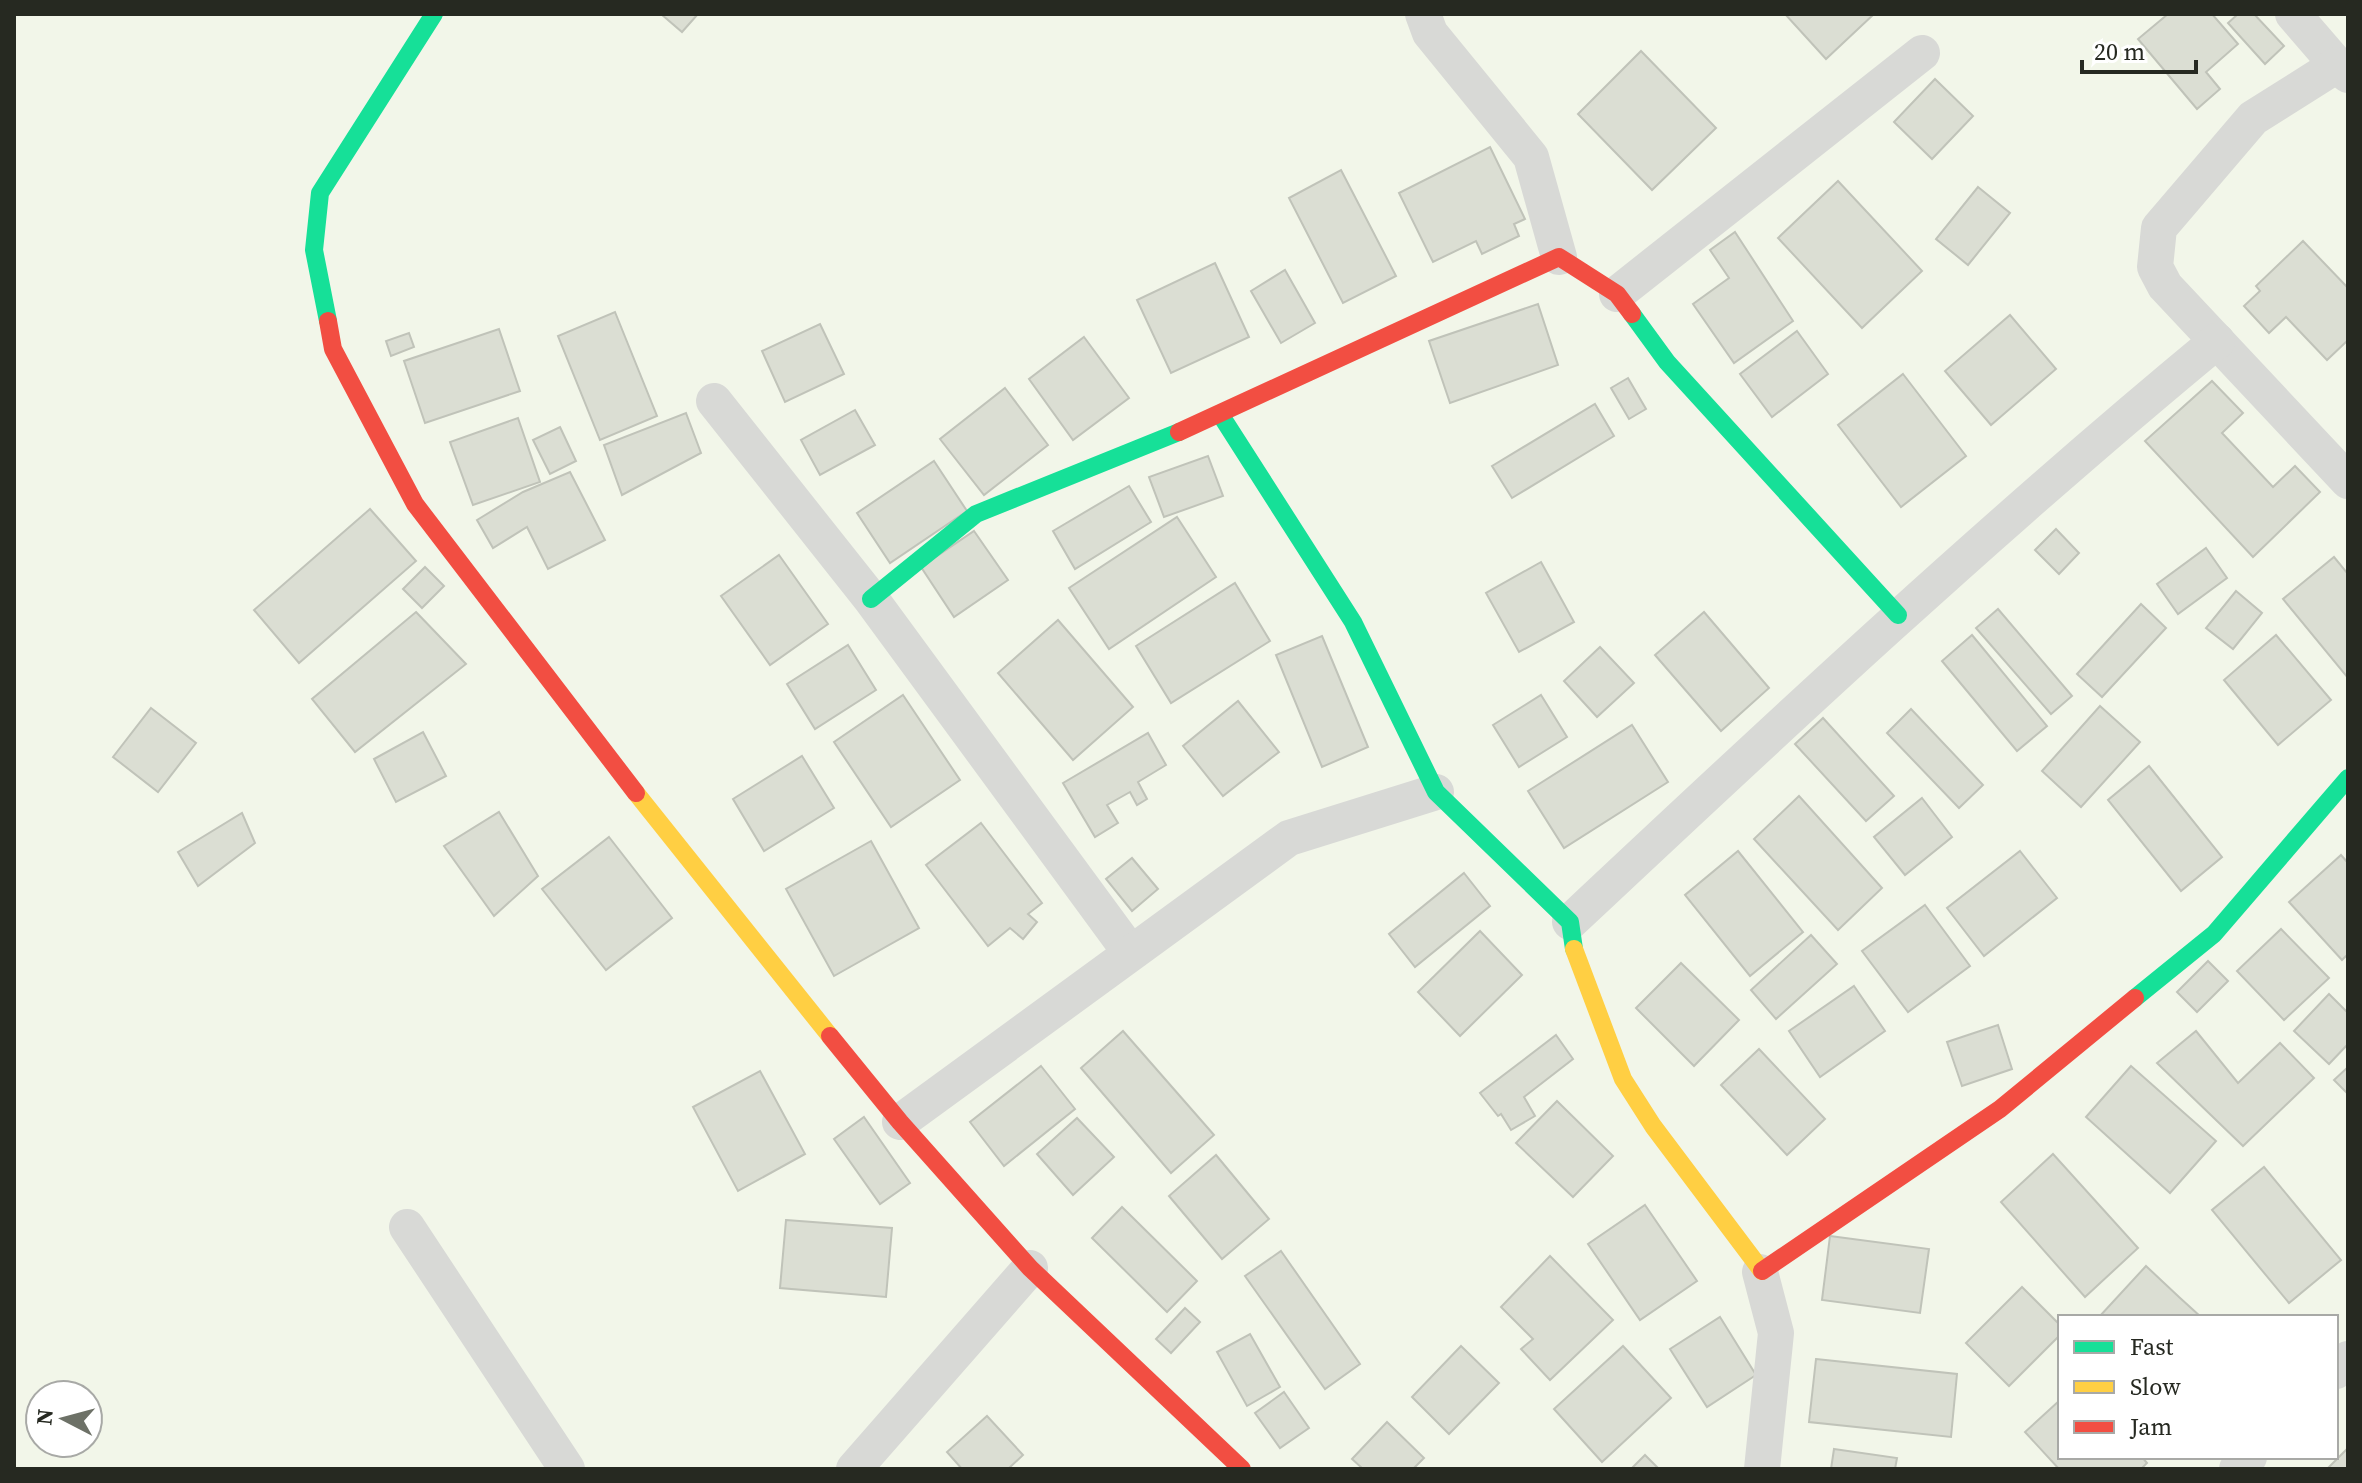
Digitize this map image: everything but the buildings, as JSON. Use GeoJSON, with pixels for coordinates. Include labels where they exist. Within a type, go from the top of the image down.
{"type":"FeatureCollection","features":[{"type":"Feature","properties":{"kind":"street"},"geometry":{"type":"LineString","coordinates":[[434,14],[320,193],[314,250],[333,349],[415,504],[669,836],[900,1122],[1030,1268],[1242,1469]]}},
{"type":"Feature","properties":{"kind":"street"},"geometry":{"type":"LineString","coordinates":[[1423,14],[1430,33],[1531,157],[1559,257],[1617,294],[1667,362],[1898,615]]}},
{"type":"Feature","properties":{"kind":"street"},"geometry":{"type":"LineString","coordinates":[[2293,14],[2342,70],[2253,118],[2159,228],[2155,267],[2165,286],[2348,481]]}},
{"type":"Feature","properties":{"kind":"street"},"geometry":{"type":"LineString","coordinates":[[1617,294],[1922,53]]}},
{"type":"Feature","properties":{"kind":"street"},"geometry":{"type":"LineString","coordinates":[[871,599],[976,514],[1220,414],[1559,257]]}},
{"type":"Feature","properties":{"kind":"street"},"geometry":{"type":"LineString","coordinates":[[1570,922],[1898,615],[2056,474],[2217,341]]}},
{"type":"Feature","properties":{"kind":"street"},"geometry":{"type":"LineString","coordinates":[[714,401],[871,599],[1130,952]]}},
{"type":"Feature","properties":{"kind":"street"},"geometry":{"type":"LineString","coordinates":[[1220,414],[1353,622],[1436,792],[1570,922],[1574,953],[1606,1027],[1623,1079],[1653,1126],[1760,1272],[1776,1333],[1762,1469]]}},
{"type":"Feature","properties":{"kind":"street"},"geometry":{"type":"LineString","coordinates":[[1760,1272],[2000,1109],[2214,934],[2348,778]]}},
{"type":"Feature","properties":{"kind":"street"},"geometry":{"type":"LineString","coordinates":[[900,1122],[1289,838],[1436,792]]}},
{"type":"Feature","properties":{"kind":"street"},"geometry":{"type":"LineString","coordinates":[[407,1227],[567,1469]]}},
{"type":"Feature","properties":{"kind":"street"},"geometry":{"type":"LineString","coordinates":[[854,1469],[1030,1268]]}},
{"type":"Feature","properties":{"kind":"traffic: fast"},"geometry":{"type":"LineString","coordinates":[[328,321],[314,250],[320,193],[434,14]]}},
{"type":"Feature","properties":{"kind":"traffic: fast"},"geometry":{"type":"LineString","coordinates":[[1632,314],[1667,362],[1898,615]]}},
{"type":"Feature","properties":{"kind":"traffic: fast"},"geometry":{"type":"LineString","coordinates":[[1220,414],[1353,622],[1436,792],[1570,922],[1574,949]]}},
{"type":"Feature","properties":{"kind":"traffic: fast"},"geometry":{"type":"LineString","coordinates":[[871,599],[976,514],[1179,432]]}},
{"type":"Feature","properties":{"kind":"traffic: fast"},"geometry":{"type":"LineString","coordinates":[[2135,998],[2214,934],[2348,778]]}},
{"type":"Feature","properties":{"kind":"traffic: slow"},"geometry":{"type":"LineString","coordinates":[[636,793],[830,1036]]}},
{"type":"Feature","properties":{"kind":"traffic: slow"},"geometry":{"type":"LineString","coordinates":[[1574,949],[1623,1079],[1653,1126],[1762,1271]]}},
{"type":"Feature","properties":{"kind":"traffic: jam"},"geometry":{"type":"LineString","coordinates":[[1179,432],[1559,257],[1617,294],[1632,314]]}},
{"type":"Feature","properties":{"kind":"traffic: jam"},"geometry":{"type":"LineString","coordinates":[[328,321],[333,349],[415,504],[636,793]]}},
{"type":"Feature","properties":{"kind":"traffic: jam"},"geometry":{"type":"LineString","coordinates":[[1762,1271],[2000,1109],[2135,998]]}},
{"type":"Feature","properties":{"kind":"traffic: jam"},"geometry":{"type":"LineString","coordinates":[[830,1036],[900,1122],[1030,1268],[1242,1469]]}}]}
